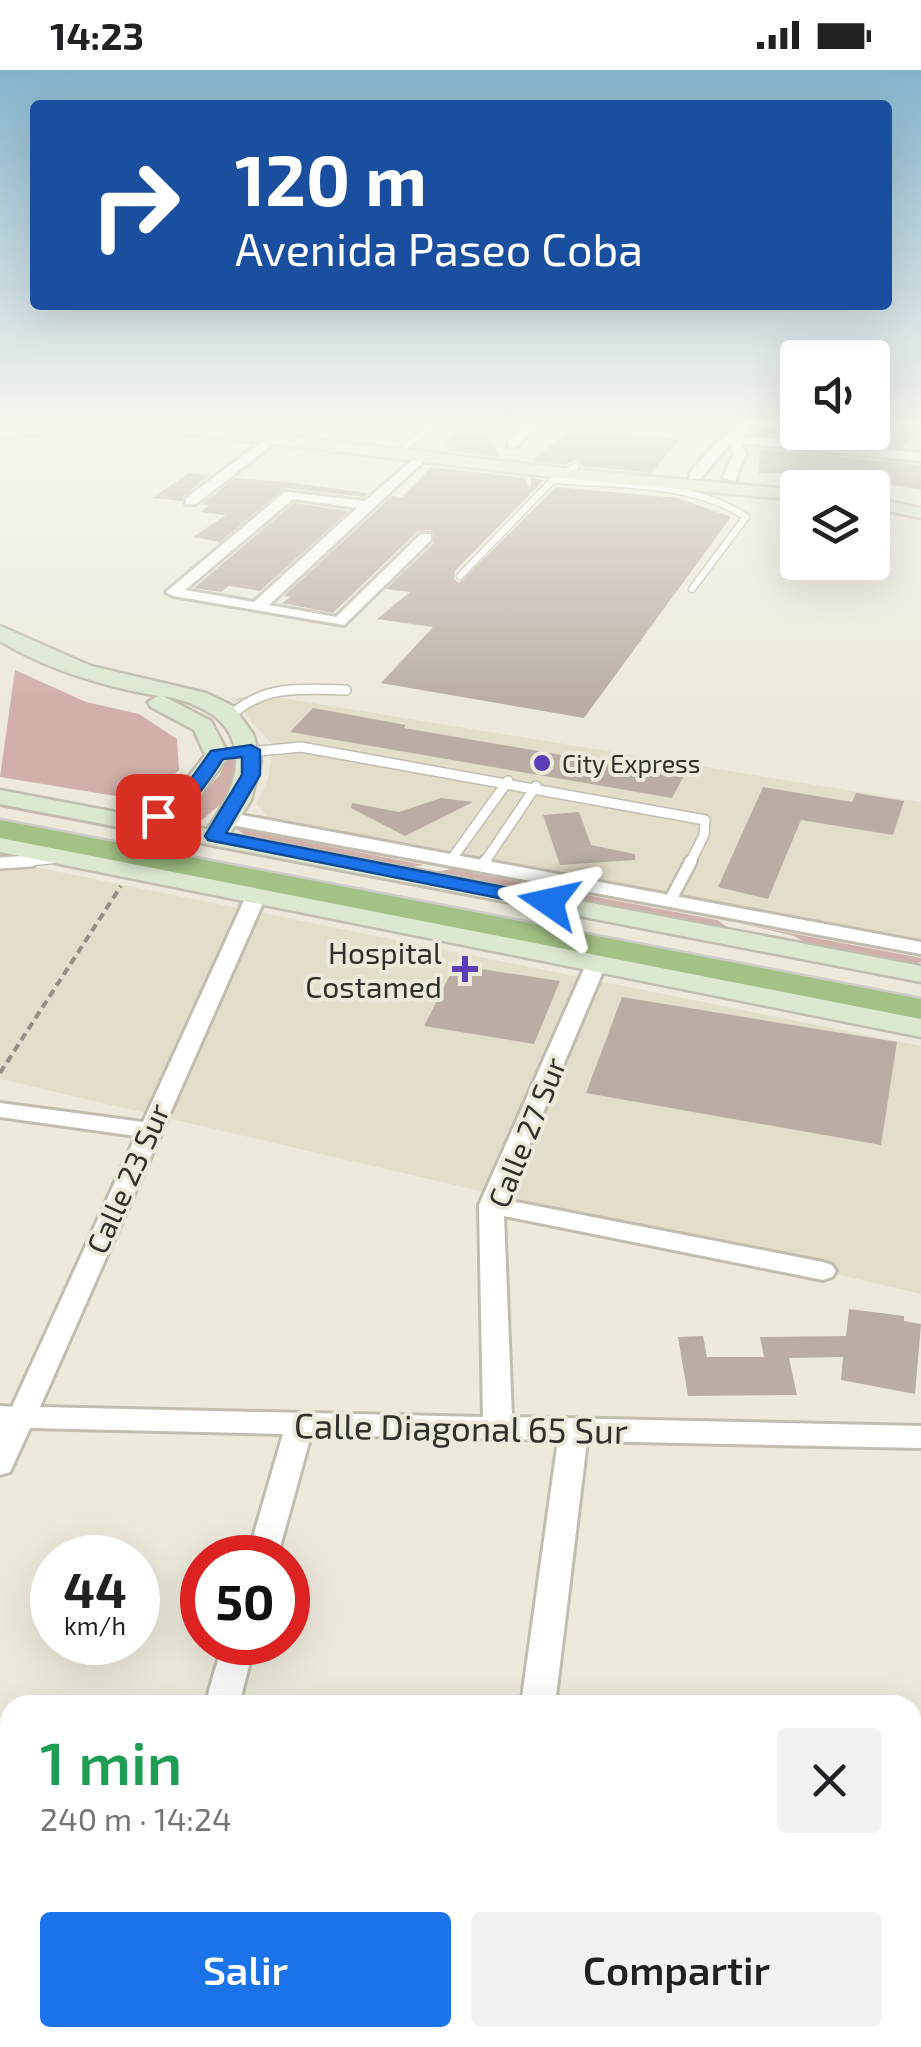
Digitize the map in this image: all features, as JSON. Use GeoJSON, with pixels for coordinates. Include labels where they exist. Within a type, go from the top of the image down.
{"type":"FeatureCollection","features":[{"type":"Feature","properties":{"kind":"highway"},"geometry":{"type":"LineString","coordinates":[[0,812],[916,975]]}},
{"type":"Feature","properties":{"kind":"highway"},"geometry":{"type":"LineString","coordinates":[[0,829],[921,1009]]}},
{"type":"Feature","properties":{"kind":"main road"},"geometry":{"type":"LineString","coordinates":[[0,632],[26,648],[79,668],[116,681],[211,703],[231,716],[251,750],[251,775],[219,830]]}},
{"type":"Feature","properties":{"kind":"main road"},"geometry":{"type":"LineString","coordinates":[[0,651],[103,692],[157,702],[204,726],[218,754],[187,796],[148,824]]}},
{"type":"Feature","properties":{"kind":"main road"},"geometry":{"type":"LineString","coordinates":[[50,674],[79,668]]}},
{"type":"Feature","properties":{"kind":"main road"},"geometry":{"type":"LineString","coordinates":[[0,797],[148,824],[219,830],[402,874],[916,975]]}},
{"type":"Feature","properties":{"kind":"main road"},"geometry":{"type":"LineString","coordinates":[[0,844],[921,1028]]}},
{"type":"Feature","properties":{"kind":"main road"},"geometry":{"type":"LineString","coordinates":[[402,874],[444,866],[451,860]]}},
{"type":"Feature","properties":{"kind":"main road"},"geometry":{"type":"LineString","coordinates":[[718,911],[742,929],[784,938],[806,951]]}},
{"type":"Feature","properties":{"kind":"street"},"geometry":{"type":"LineString","coordinates":[[264,516],[173,592],[339,622],[426,537]]}},
{"type":"Feature","properties":{"kind":"street"},"geometry":{"type":"LineString","coordinates":[[258,607],[359,516]]}},
{"type":"Feature","properties":{"kind":"street"},"geometry":{"type":"LineString","coordinates":[[219,830],[236,820],[921,948]]}},
{"type":"Feature","properties":{"kind":"street","name":"Calle 23 Sur"},"geometry":{"type":"LineString","coordinates":[[0,1464],[10,1418],[257,894]]}},
{"type":"Feature","properties":{"kind":"street","name":"Calle 27 Sur"},"geometry":{"type":"LineString","coordinates":[[498,1430],[492,1205],[597,962]]}},
{"type":"Feature","properties":{"kind":"street"},"geometry":{"type":"LineString","coordinates":[[0,1110],[148,1130]]}},
{"type":"Feature","properties":{"kind":"street"},"geometry":{"type":"LineString","coordinates":[[492,1205],[823,1271]]}},
{"type":"Feature","properties":{"kind":"street","name":"Calle Diagonal 65 Sur"},"geometry":{"type":"LineString","coordinates":[[10,1418],[921,1438]]}},
{"type":"Feature","properties":{"kind":"street"},"geometry":{"type":"LineString","coordinates":[[269,1535],[300,1424]]}},
{"type":"Feature","properties":{"kind":"street"},"geometry":{"type":"LineString","coordinates":[[539,1695],[574,1431]]}},
{"type":"Feature","properties":{"kind":"street"},"geometry":{"type":"LineString","coordinates":[[225,1695],[233,1665]]}},
{"type":"Feature","properties":{"kind":"lane"},"geometry":{"type":"LineString","coordinates":[[460,576],[521,516]]}},
{"type":"Feature","properties":{"kind":"lane"},"geometry":{"type":"LineString","coordinates":[[692,589],[744,516]]}},
{"type":"Feature","properties":{"kind":"lane"},"geometry":{"type":"LineString","coordinates":[[231,716],[249,697],[266,690],[346,690]]}},
{"type":"Feature","properties":{"kind":"lane"},"geometry":{"type":"LineString","coordinates":[[218,754],[301,746],[705,820],[704,835],[670,901]]}},
{"type":"Feature","properties":{"kind":"lane"},"geometry":{"type":"LineString","coordinates":[[451,860],[508,781]]}},
{"type":"Feature","properties":{"kind":"lane"},"geometry":{"type":"LineString","coordinates":[[482,866],[536,786]]}},
{"type":"Feature","properties":{"kind":"lane"},"geometry":{"type":"LineString","coordinates":[[0,862],[66,857]]}},
{"type":"Feature","properties":{"kind":"path"},"geometry":{"type":"LineString","coordinates":[[0,1073],[131,870]]}},
{"type":"Feature","properties":{"kind":"shaded area"},"geometry":{"type":"Polygon","coordinates":[[[15,670],[86,702],[139,714],[177,739],[179,770],[146,801],[0,777],[15,670]]]}},
{"type":"Feature","properties":{"kind":"shaded area"},"geometry":{"type":"Polygon","coordinates":[[[269,696],[921,802],[921,939],[271,821],[256,804],[268,779],[273,745],[230,698],[269,696]]]}},
{"type":"Feature","properties":{"kind":"shaded area"},"geometry":{"type":"Polygon","coordinates":[[[245,756],[228,798],[202,820],[180,816],[220,775],[226,757],[245,756]]]}},
{"type":"Feature","properties":{"kind":"shaded area"},"geometry":{"type":"Polygon","coordinates":[[[0,803],[921,980],[921,984],[0,807],[0,803]]]}},
{"type":"Feature","properties":{"kind":"shaded area"},"geometry":{"type":"Polygon","coordinates":[[[0,818],[921,997],[921,1001],[0,822],[0,818]]]}},
{"type":"Feature","properties":{"kind":"shaded area"},"geometry":{"type":"Polygon","coordinates":[[[235,828],[424,865],[406,868],[250,838],[235,828]]]}},
{"type":"Feature","properties":{"kind":"shaded area"},"geometry":{"type":"Polygon","coordinates":[[[0,860],[921,1046],[921,1294],[0,1079],[0,860]]]}},
{"type":"Feature","properties":{"kind":"shaded area"},"geometry":{"type":"Polygon","coordinates":[[[451,869],[717,920],[732,930],[430,873],[451,869]]]}},
{"type":"Feature","properties":{"kind":"shaded area"},"geometry":{"type":"Polygon","coordinates":[[[748,925],[921,958],[921,962],[912,964],[806,943],[794,936],[748,925]]]}},
{"type":"Feature","properties":{"kind":"building"},"geometry":{"type":"Polygon","coordinates":[[[224,516],[251,516],[220,542],[193,537],[224,516]]]}},
{"type":"Feature","properties":{"kind":"building"},"geometry":{"type":"Polygon","coordinates":[[[278,516],[343,516],[260,591],[229,586],[221,592],[194,588],[278,516]]]}},
{"type":"Feature","properties":{"kind":"building"},"geometry":{"type":"Polygon","coordinates":[[[370,516],[509,516],[455,571],[454,579],[459,583],[526,516],[731,517],[584,718],[381,683],[433,627],[377,619],[410,592],[386,589],[434,543],[431,530],[418,531],[333,613],[282,603],[290,597],[284,596],[370,516]]]}},
{"type":"Feature","properties":{"kind":"building","name":"City Express"},"geometry":{"type":"Polygon","coordinates":[[[313,708],[406,725],[404,728],[684,776],[672,798],[290,732],[313,708]]]}},
{"type":"Feature","properties":{"kind":"building","name":"City Express"},"geometry":{"type":"Polygon","coordinates":[[[763,787],[852,802],[856,793],[904,801],[893,835],[801,820],[768,899],[718,887],[763,787]]]}},
{"type":"Feature","properties":{"kind":"building"},"geometry":{"type":"Polygon","coordinates":[[[441,798],[473,802],[405,836],[351,808],[352,803],[399,812],[441,798]]]}},
{"type":"Feature","properties":{"kind":"building"},"geometry":{"type":"Polygon","coordinates":[[[579,812],[591,845],[635,854],[635,860],[560,865],[543,815],[579,812]]]}},
{"type":"Feature","properties":{"kind":"building"},"geometry":{"type":"Polygon","coordinates":[[[455,965],[560,981],[534,1044],[424,1026],[455,965]]]}},
{"type":"Feature","properties":{"kind":"building"},"geometry":{"type":"Polygon","coordinates":[[[622,997],[897,1042],[881,1145],[586,1093],[622,997]]]}},
{"type":"Feature","properties":{"kind":"building"},"geometry":{"type":"Polygon","coordinates":[[[849,1309],[904,1316],[904,1321],[921,1324],[915,1394],[841,1380],[843,1357],[789,1358],[797,1395],[688,1396],[678,1337],[703,1336],[707,1357],[764,1357],[760,1337],[846,1336],[849,1309]]]}},
{"type":"Feature","properties":{"kind":"place","name":"City Express"},"geometry":{"type":"Point","coordinates":[542,763]}},
{"type":"Feature","properties":{"kind":"place","name":"Hospital Costamed"},"geometry":{"type":"Point","coordinates":[465,969]}},
{"type":"Feature","properties":{"kind":"route"},"geometry":{"type":"LineString","coordinates":[[158,816],[187,796],[218,754],[251,750],[251,775],[214,836],[549,902]]}}]}
